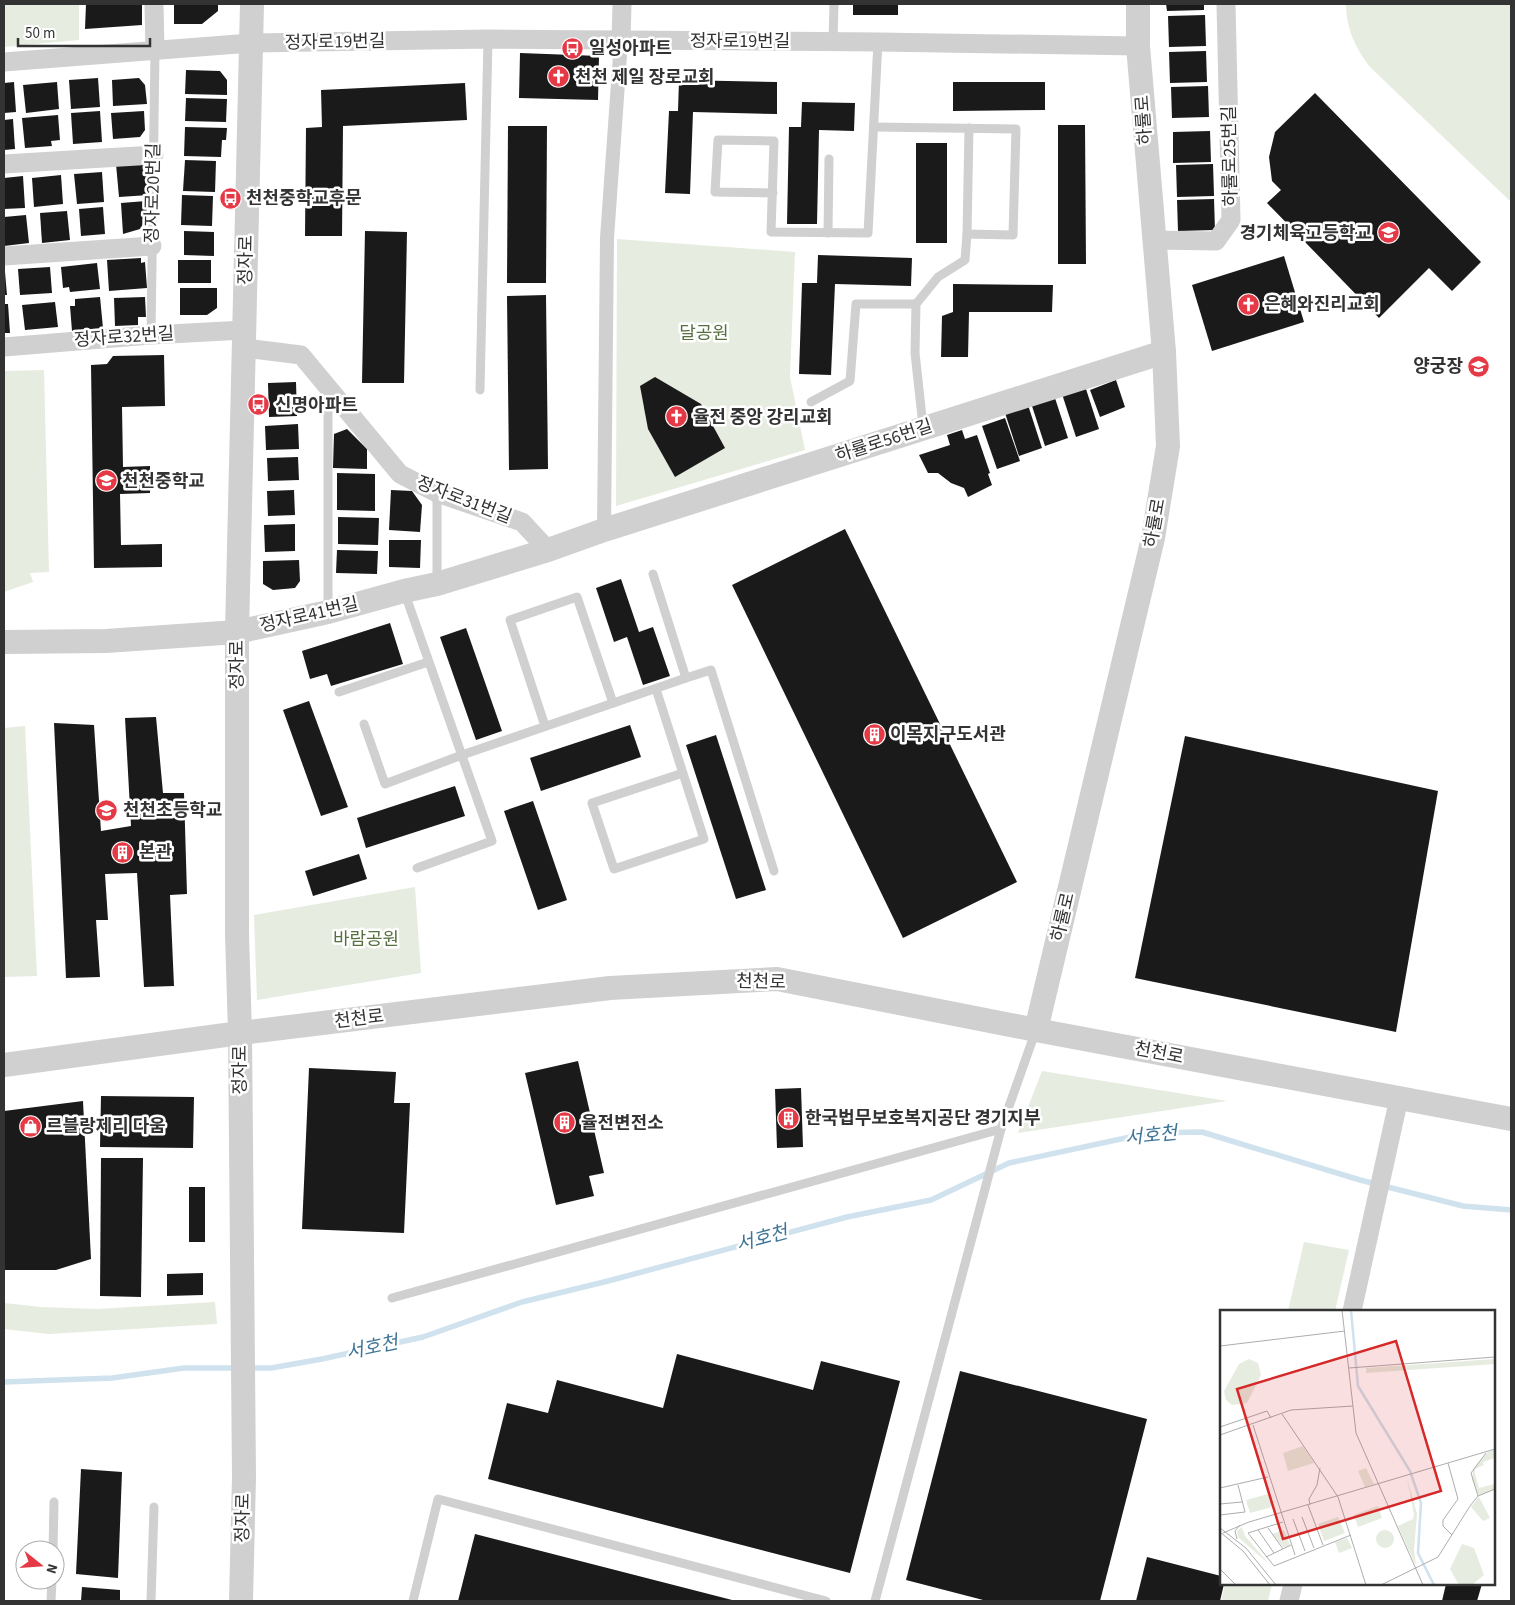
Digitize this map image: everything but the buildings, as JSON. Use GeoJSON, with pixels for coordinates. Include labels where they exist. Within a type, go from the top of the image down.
{"type":"FeatureCollection","features":[{"type":"Feature","properties":{"kind":"street"},"geometry":{"type":"LineString","coordinates":[[154,4],[155,51]]}},
{"type":"Feature","properties":{"kind":"street","name":"정자로"},"geometry":{"type":"LineString","coordinates":[[241,1601],[244,1477],[240,1034],[237,934],[237,632],[252,4]]}},
{"type":"Feature","properties":{"kind":"street"},"geometry":{"type":"LineString","coordinates":[[604,530],[607,238],[622,4]]}},
{"type":"Feature","properties":{"kind":"street","name":"하률로"},"geometry":{"type":"LineString","coordinates":[[1036,1030],[1153,538],[1168,446],[1164,352],[1138,46],[1138,4]]}},
{"type":"Feature","properties":{"kind":"street","name":"하률로25번길"},"geometry":{"type":"LineString","coordinates":[[1154,240],[1216,241],[1232,220],[1226,4]]}},
{"type":"Feature","properties":{"kind":"street","name":"정자로19번길"},"geometry":{"type":"LineString","coordinates":[[251,43],[488,39],[1138,46]]}},
{"type":"Feature","properties":{"kind":"street"},"geometry":{"type":"LineString","coordinates":[[4,62],[251,43]]}},
{"type":"Feature","properties":{"kind":"street"},"geometry":{"type":"LineString","coordinates":[[4,164],[154,155]]}},
{"type":"Feature","properties":{"kind":"street"},"geometry":{"type":"LineString","coordinates":[[4,256],[152,246]]}},
{"type":"Feature","properties":{"kind":"street","name":"정자로32번길"},"geometry":{"type":"LineString","coordinates":[[4,347],[151,334],[244,339]]}},
{"type":"Feature","properties":{"kind":"street","name":"정자로31번길"},"geometry":{"type":"LineString","coordinates":[[244,339],[301,355],[400,474],[437,494],[522,522],[548,550]]}},
{"type":"Feature","properties":{"kind":"street","name":"하률로56번길"},"geometry":{"type":"LineString","coordinates":[[604,530],[1164,352]]}},
{"type":"Feature","properties":{"kind":"street","name":"정자로41번길"},"geometry":{"type":"LineString","coordinates":[[4,642],[106,641],[237,632],[328,612],[437,584],[548,550],[604,530]]}},
{"type":"Feature","properties":{"kind":"street","name":"천천로"},"geometry":{"type":"LineString","coordinates":[[4,1065],[610,988],[777,979],[1036,1030],[1511,1119]]}},
{"type":"Feature","properties":{"kind":"street"},"geometry":{"type":"LineString","coordinates":[[1352,1310],[1399,1098]]}},
{"type":"Feature","properties":{"kind":"street"},"geometry":{"type":"LineString","coordinates":[[1290,1601],[1293,1585]]}},
{"type":"Feature","properties":{"kind":"lane"},"geometry":{"type":"LineString","coordinates":[[833,42],[834,4]]}},
{"type":"Feature","properties":{"kind":"lane"},"geometry":{"type":"LineString","coordinates":[[480,390],[488,39]]}},
{"type":"Feature","properties":{"kind":"lane"},"geometry":{"type":"LineString","coordinates":[[773,193],[716,192],[718,140],[774,141],[773,193],[771,232],[868,233],[878,42]]}},
{"type":"Feature","properties":{"kind":"lane","name":"정자로20번길"},"geometry":{"type":"LineString","coordinates":[[151,334],[155,51]]}},
{"type":"Feature","properties":{"kind":"lane"},"geometry":{"type":"LineString","coordinates":[[874,127],[1016,129],[1012,235],[967,234]]}},
{"type":"Feature","properties":{"kind":"lane"},"geometry":{"type":"LineString","coordinates":[[924,428],[915,353],[916,304],[938,277],[965,260],[969,128]]}},
{"type":"Feature","properties":{"kind":"lane"},"geometry":{"type":"LineString","coordinates":[[828,233],[829,159]]}},
{"type":"Feature","properties":{"kind":"lane"},"geometry":{"type":"LineString","coordinates":[[811,402],[850,381],[856,304],[916,304]]}},
{"type":"Feature","properties":{"kind":"lane"},"geometry":{"type":"LineString","coordinates":[[328,387],[328,612]]}},
{"type":"Feature","properties":{"kind":"lane"},"geometry":{"type":"LineString","coordinates":[[437,494],[437,584]]}},
{"type":"Feature","properties":{"kind":"lane"},"geometry":{"type":"LineString","coordinates":[[653,574],[686,678]]}},
{"type":"Feature","properties":{"kind":"lane"},"geometry":{"type":"LineString","coordinates":[[404,591],[492,841],[417,868]]}},
{"type":"Feature","properties":{"kind":"lane"},"geometry":{"type":"LineString","coordinates":[[545,726],[510,620],[577,597],[613,703]]}},
{"type":"Feature","properties":{"kind":"lane"},"geometry":{"type":"LineString","coordinates":[[339,692],[428,662]]}},
{"type":"Feature","properties":{"kind":"lane"},"geometry":{"type":"LineString","coordinates":[[364,724],[385,784],[462,755],[711,670],[774,872]]}},
{"type":"Feature","properties":{"kind":"lane"},"geometry":{"type":"LineString","coordinates":[[656,689],[704,839],[614,869],[592,803],[683,774]]}},
{"type":"Feature","properties":{"kind":"lane"},"geometry":{"type":"LineString","coordinates":[[875,1601],[1001,1129],[1036,1030]]}},
{"type":"Feature","properties":{"kind":"lane"},"geometry":{"type":"LineString","coordinates":[[392,1298],[1001,1129]]}},
{"type":"Feature","properties":{"kind":"lane"},"geometry":{"type":"LineString","coordinates":[[414,1601],[438,1500],[826,1601]]}},
{"type":"Feature","properties":{"kind":"lane"},"geometry":{"type":"LineString","coordinates":[[53,1540],[54,1502]]}},
{"type":"Feature","properties":{"kind":"lane"},"geometry":{"type":"LineString","coordinates":[[151,1601],[154,1507]]}},
{"type":"Feature","properties":{"kind":"green space"},"geometry":{"type":"Polygon","coordinates":[[[4,4],[79,4],[79,40],[4,47],[4,4]]]}},
{"type":"Feature","properties":{"kind":"green space"},"geometry":{"type":"Polygon","coordinates":[[[1346,4],[1511,4],[1511,202],[1369,66],[1352,37],[1346,13],[1346,4]]]}},
{"type":"Feature","properties":{"kind":"green space","name":"달공원"},"geometry":{"type":"Polygon","coordinates":[[[617,239],[795,252],[790,377],[805,450],[616,506],[617,239]]]}},
{"type":"Feature","properties":{"kind":"green space"},"geometry":{"type":"Polygon","coordinates":[[[44,370],[49,572],[30,573],[33,582],[4,592],[4,371],[44,370]]]}},
{"type":"Feature","properties":{"kind":"green space"},"geometry":{"type":"Polygon","coordinates":[[[25,726],[37,976],[4,977],[4,728],[25,726]]]}},
{"type":"Feature","properties":{"kind":"green space","name":"바람공원"},"geometry":{"type":"Polygon","coordinates":[[[415,887],[421,973],[257,1000],[254,915],[415,887]]]}},
{"type":"Feature","properties":{"kind":"green space"},"geometry":{"type":"Polygon","coordinates":[[[1042,1071],[1227,1101],[1018,1133],[1042,1071]]]}},
{"type":"Feature","properties":{"kind":"green space"},"geometry":{"type":"Polygon","coordinates":[[[1304,1242],[1349,1250],[1335,1310],[1288,1310],[1304,1242]]]}},
{"type":"Feature","properties":{"kind":"green space"},"geometry":{"type":"Polygon","coordinates":[[[215,1302],[217,1324],[49,1334],[4,1329],[4,1303],[41,1307],[97,1309],[215,1302]]]}},
{"type":"Feature","properties":{"kind":"green space"},"geometry":{"type":"Polygon","coordinates":[[[1225,1585],[1272,1585],[1268,1601],[1221,1601],[1225,1585]]]}},
{"type":"Feature","properties":{"kind":"waterway","name":"서호천"},"geometry":{"type":"LineString","coordinates":[[248,1368],[271,1368],[322,1359],[423,1337],[522,1302],[847,1217],[931,1200],[1009,1163],[1149,1133],[1202,1132],[1360,1180],[1463,1206],[1511,1210]]}},
{"type":"Feature","properties":{"kind":"waterway","name":"서호천"},"geometry":{"type":"LineString","coordinates":[[4,1382],[112,1378],[184,1368],[238,1368]]}},
{"type":"Feature","properties":{"kind":"place","name":"일성아파트"},"geometry":{"type":"Point","coordinates":[573,48]}},
{"type":"Feature","properties":{"kind":"place","name":"천천 제일 장로교회"},"geometry":{"type":"Point","coordinates":[559,77]}},
{"type":"Feature","properties":{"kind":"place","name":"천천중학교후문"},"geometry":{"type":"Point","coordinates":[230,198]}},
{"type":"Feature","properties":{"kind":"place","name":"경기체육고등학교"},"geometry":{"type":"Point","coordinates":[1388,233]}},
{"type":"Feature","properties":{"kind":"place","name":"은혜와진리교회"},"geometry":{"type":"Point","coordinates":[1248,304]}},
{"type":"Feature","properties":{"kind":"place","name":"양궁장"},"geometry":{"type":"Point","coordinates":[1479,366]}},
{"type":"Feature","properties":{"kind":"place","name":"신명아파트"},"geometry":{"type":"Point","coordinates":[259,405]}},
{"type":"Feature","properties":{"kind":"place","name":"율전 중앙 강리교회"},"geometry":{"type":"Point","coordinates":[677,417]}},
{"type":"Feature","properties":{"kind":"place","name":"천천중학교"},"geometry":{"type":"Point","coordinates":[106,481]}},
{"type":"Feature","properties":{"kind":"place","name":"이목지구도서관"},"geometry":{"type":"Point","coordinates":[874,734]}},
{"type":"Feature","properties":{"kind":"place","name":"천천초등학교"},"geometry":{"type":"Point","coordinates":[107,810]}},
{"type":"Feature","properties":{"kind":"place","name":"본관"},"geometry":{"type":"Point","coordinates":[123,852]}},
{"type":"Feature","properties":{"kind":"place","name":"한국법무보호복지공단 경기지부"},"geometry":{"type":"Point","coordinates":[789,1118]}},
{"type":"Feature","properties":{"kind":"place","name":"율전변전소"},"geometry":{"type":"Point","coordinates":[565,1123]}},
{"type":"Feature","properties":{"kind":"place","name":"르블랑제리 다움"},"geometry":{"type":"Point","coordinates":[30,1126]}}]}
